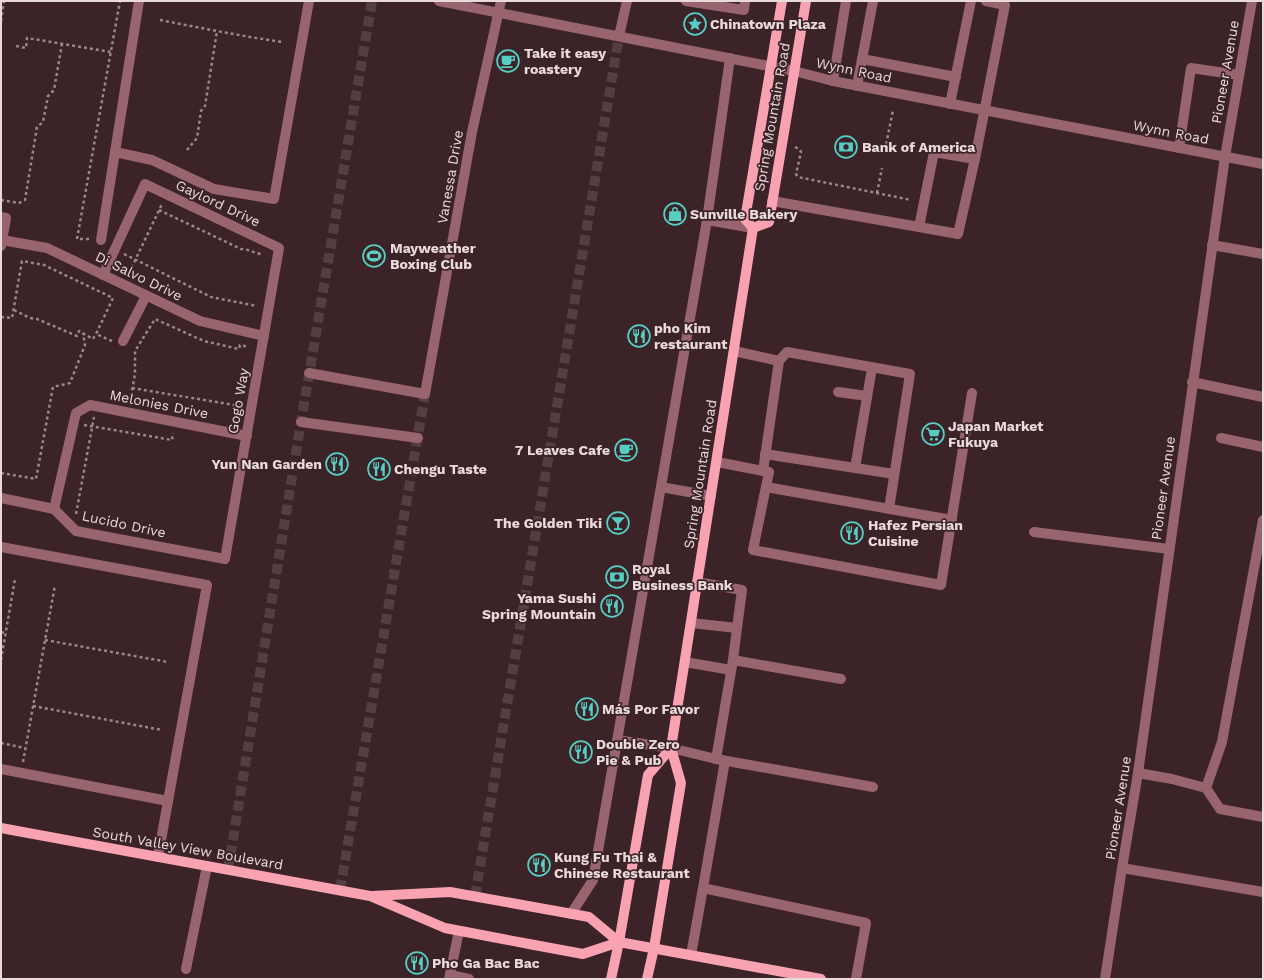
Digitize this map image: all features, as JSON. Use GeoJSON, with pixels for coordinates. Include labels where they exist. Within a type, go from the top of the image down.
{"type":"FeatureCollection","features":[{"type":"Feature","properties":{"kind":"main road","name":"Spring Mountain Road"},"geometry":{"type":"LineString","coordinates":[[754,228],[744,219],[782,1]]}},
{"type":"Feature","properties":{"kind":"main road","name":"Spring Mountain Road"},"geometry":{"type":"LineString","coordinates":[[754,228],[769,222],[806,1]]}},
{"type":"Feature","properties":{"kind":"main road","name":"Spring Mountain Road"},"geometry":{"type":"LineString","coordinates":[[647,979],[654,948],[681,783],[671,748],[754,228]]}},
{"type":"Feature","properties":{"kind":"main road"},"geometry":{"type":"LineString","coordinates":[[611,979],[619,942],[648,775],[671,748]]}},
{"type":"Feature","properties":{"kind":"main road","name":"South Valley View Boulevard"},"geometry":{"type":"LineString","coordinates":[[1,828],[370,896],[445,928],[458,931],[583,954],[619,942],[691,955],[781,976],[821,979]]}},
{"type":"Feature","properties":{"kind":"main road","name":"South Valley View Boulevard"},"geometry":{"type":"LineString","coordinates":[[370,896],[450,892],[589,917],[619,942]]}},
{"type":"Feature","properties":{"kind":"street"},"geometry":{"type":"LineString","coordinates":[[101,240],[140,1]]}},
{"type":"Feature","properties":{"kind":"street"},"geometry":{"type":"LineString","coordinates":[[115,152],[152,160],[214,189],[274,199],[309,1]]}},
{"type":"Feature","properties":{"kind":"street","name":"Wynn Road"},"geometry":{"type":"LineString","coordinates":[[439,1],[771,66],[857,86],[1263,164]]}},
{"type":"Feature","properties":{"kind":"street","name":"Vanessa Drive"},"geometry":{"type":"LineString","coordinates":[[309,373],[425,394],[472,132],[501,1]]}},
{"type":"Feature","properties":{"kind":"street"},"geometry":{"type":"LineString","coordinates":[[620,36],[627,1]]}},
{"type":"Feature","properties":{"kind":"street"},"geometry":{"type":"LineString","coordinates":[[686,1],[744,10],[745,1]]}},
{"type":"Feature","properties":{"kind":"street"},"geometry":{"type":"LineString","coordinates":[[833,81],[846,1]]}},
{"type":"Feature","properties":{"kind":"street"},"geometry":{"type":"LineString","coordinates":[[857,86],[873,1]]}},
{"type":"Feature","properties":{"kind":"street"},"geometry":{"type":"LineString","coordinates":[[950,104],[971,1]]}},
{"type":"Feature","properties":{"kind":"street"},"geometry":{"type":"LineString","coordinates":[[772,201],[958,234],[975,159],[1005,3],[986,1]]}},
{"type":"Feature","properties":{"kind":"street","name":"Pioneer Avenue"},"geometry":{"type":"LineString","coordinates":[[1105,979],[1138,773],[1224,157],[1252,1]]}},
{"type":"Feature","properties":{"kind":"street"},"geometry":{"type":"LineString","coordinates":[[571,914],[593,880],[706,220],[730,58]]}},
{"type":"Feature","properties":{"kind":"street"},"geometry":{"type":"LineString","coordinates":[[862,59],[956,77]]}},
{"type":"Feature","properties":{"kind":"street"},"geometry":{"type":"LineString","coordinates":[[1179,148],[1191,68],[1239,75]]}},
{"type":"Feature","properties":{"kind":"street"},"geometry":{"type":"LineString","coordinates":[[919,227],[934,152],[975,159]]}},
{"type":"Feature","properties":{"kind":"street","name":"Gaylord Drive"},"geometry":{"type":"LineString","coordinates":[[115,250],[145,184],[279,252]]}},
{"type":"Feature","properties":{"kind":"street"},"geometry":{"type":"LineString","coordinates":[[2,243],[4,217]]}},
{"type":"Feature","properties":{"kind":"street"},"geometry":{"type":"LineString","coordinates":[[706,220],[754,228]]}},
{"type":"Feature","properties":{"kind":"street","name":"Di Salvo Drive"},"geometry":{"type":"LineString","coordinates":[[2,243],[47,248],[200,322],[264,336]]}},
{"type":"Feature","properties":{"kind":"street"},"geometry":{"type":"LineString","coordinates":[[1212,245],[1263,254]]}},
{"type":"Feature","properties":{"kind":"street"},"geometry":{"type":"LineString","coordinates":[[103,275],[115,250]]}},
{"type":"Feature","properties":{"kind":"street","name":"Gogo Way"},"geometry":{"type":"LineString","coordinates":[[225,559],[279,252]]}},
{"type":"Feature","properties":{"kind":"street"},"geometry":{"type":"LineString","coordinates":[[122,344],[146,296]]}},
{"type":"Feature","properties":{"kind":"street"},"geometry":{"type":"LineString","coordinates":[[734,351],[779,360]]}},
{"type":"Feature","properties":{"kind":"street"},"geometry":{"type":"LineString","coordinates":[[763,471],[779,360],[787,352],[910,374],[889,509]]}},
{"type":"Feature","properties":{"kind":"street"},"geometry":{"type":"LineString","coordinates":[[855,468],[872,368]]}},
{"type":"Feature","properties":{"kind":"street"},"geometry":{"type":"LineString","coordinates":[[1192,382],[1263,396]]}},
{"type":"Feature","properties":{"kind":"street"},"geometry":{"type":"LineString","coordinates":[[838,392],[867,396]]}},
{"type":"Feature","properties":{"kind":"street"},"geometry":{"type":"LineString","coordinates":[[717,462],[769,472],[753,550],[941,585],[972,393]]}},
{"type":"Feature","properties":{"kind":"street"},"geometry":{"type":"LineString","coordinates":[[1,498],[54,508],[76,414],[93,406]]}},
{"type":"Feature","properties":{"kind":"street","name":"Melonies Drive"},"geometry":{"type":"LineString","coordinates":[[93,406],[247,436]]}},
{"type":"Feature","properties":{"kind":"street"},"geometry":{"type":"LineString","coordinates":[[301,422],[418,438]]}},
{"type":"Feature","properties":{"kind":"street"},"geometry":{"type":"LineString","coordinates":[[1221,438],[1263,448]]}},
{"type":"Feature","properties":{"kind":"street"},"geometry":{"type":"LineString","coordinates":[[766,454],[894,474]]}},
{"type":"Feature","properties":{"kind":"street"},"geometry":{"type":"LineString","coordinates":[[661,487],[711,496]]}},
{"type":"Feature","properties":{"kind":"street"},"geometry":{"type":"LineString","coordinates":[[766,487],[952,520]]}},
{"type":"Feature","properties":{"kind":"street","name":"Lucido Drive"},"geometry":{"type":"LineString","coordinates":[[54,508],[76,530],[225,559]]}},
{"type":"Feature","properties":{"kind":"street"},"geometry":{"type":"LineString","coordinates":[[1206,788],[1222,742],[1263,520]]}},
{"type":"Feature","properties":{"kind":"street"},"geometry":{"type":"LineString","coordinates":[[1034,532],[1169,549]]}},
{"type":"Feature","properties":{"kind":"street"},"geometry":{"type":"LineString","coordinates":[[1,546],[207,585],[158,857]]}},
{"type":"Feature","properties":{"kind":"street"},"geometry":{"type":"LineString","coordinates":[[691,955],[703,888],[742,590],[698,582]]}},
{"type":"Feature","properties":{"kind":"street"},"geometry":{"type":"LineString","coordinates":[[691,623],[737,628]]}},
{"type":"Feature","properties":{"kind":"street"},"geometry":{"type":"LineString","coordinates":[[685,662],[732,665],[840,679]]}},
{"type":"Feature","properties":{"kind":"street"},"geometry":{"type":"LineString","coordinates":[[617,740],[671,748],[720,760],[873,787]]}},
{"type":"Feature","properties":{"kind":"street"},"geometry":{"type":"LineString","coordinates":[[1,770],[168,800]]}},
{"type":"Feature","properties":{"kind":"street"},"geometry":{"type":"LineString","coordinates":[[1138,773],[1172,779],[1206,788],[1220,809],[1263,817]]}},
{"type":"Feature","properties":{"kind":"street"},"geometry":{"type":"LineString","coordinates":[[186,969],[208,866]]}},
{"type":"Feature","properties":{"kind":"street"},"geometry":{"type":"LineString","coordinates":[[1122,868],[1263,892]]}},
{"type":"Feature","properties":{"kind":"street"},"geometry":{"type":"LineString","coordinates":[[703,888],[866,923],[856,979]]}},
{"type":"Feature","properties":{"kind":"street"},"geometry":{"type":"LineString","coordinates":[[458,931],[449,977],[470,979]]}},
{"type":"Feature","properties":{"kind":"path"},"geometry":{"type":"LineString","coordinates":[[1,21],[4,1]]}},
{"type":"Feature","properties":{"kind":"path"},"geometry":{"type":"LineString","coordinates":[[101,240],[77,239],[120,1]]}},
{"type":"Feature","properties":{"kind":"path"},"geometry":{"type":"LineString","coordinates":[[160,20],[218,31],[230,35],[282,42]]}},
{"type":"Feature","properties":{"kind":"path"},"geometry":{"type":"LineString","coordinates":[[187,150],[197,138],[201,111],[205,106],[218,31]]}},
{"type":"Feature","properties":{"kind":"path"},"geometry":{"type":"LineString","coordinates":[[16,46],[26,48],[27,38],[111,52]]}},
{"type":"Feature","properties":{"kind":"path"},"geometry":{"type":"LineString","coordinates":[[1,200],[19,203],[25,200],[37,127],[43,122],[48,96],[54,90],[62,44]]}},
{"type":"Feature","properties":{"kind":"path"},"geometry":{"type":"LineString","coordinates":[[886,150],[893,110]]}},
{"type":"Feature","properties":{"kind":"path"},"geometry":{"type":"LineString","coordinates":[[794,147],[799,149],[801,152],[796,174],[798,177],[911,200]]}},
{"type":"Feature","properties":{"kind":"path"},"geometry":{"type":"LineString","coordinates":[[877,193],[882,168]]}},
{"type":"Feature","properties":{"kind":"path"},"geometry":{"type":"LineString","coordinates":[[124,285],[167,194]]}},
{"type":"Feature","properties":{"kind":"path"},"geometry":{"type":"LineString","coordinates":[[159,210],[241,249],[247,249],[254,253],[279,252]]}},
{"type":"Feature","properties":{"kind":"path"},"geometry":{"type":"LineString","coordinates":[[115,250],[211,296],[269,309]]}},
{"type":"Feature","properties":{"kind":"path"},"geometry":{"type":"LineString","coordinates":[[1,317],[12,318],[22,261],[44,266],[113,298],[94,339],[79,331],[77,336],[37,319],[30,318],[14,310]]}},
{"type":"Feature","properties":{"kind":"path"},"geometry":{"type":"LineString","coordinates":[[128,412],[135,374],[135,351],[155,319],[204,341],[239,349],[240,345],[262,349]]}},
{"type":"Feature","properties":{"kind":"path"},"geometry":{"type":"LineString","coordinates":[[1,473],[36,479],[53,387],[70,383],[85,345],[83,333]]}},
{"type":"Feature","properties":{"kind":"path"},"geometry":{"type":"LineString","coordinates":[[96,334],[122,344],[135,351]]}},
{"type":"Feature","properties":{"kind":"path"},"geometry":{"type":"LineString","coordinates":[[132,388],[252,408]]}},
{"type":"Feature","properties":{"kind":"path"},"geometry":{"type":"LineString","coordinates":[[73,528],[92,427],[93,406]]}},
{"type":"Feature","properties":{"kind":"path"},"geometry":{"type":"LineString","coordinates":[[74,423],[172,440],[175,422]]}},
{"type":"Feature","properties":{"kind":"path"},"geometry":{"type":"LineString","coordinates":[[1,660],[15,579]]}},
{"type":"Feature","properties":{"kind":"path"},"geometry":{"type":"LineString","coordinates":[[22,766],[56,585]]}},
{"type":"Feature","properties":{"kind":"path"},"geometry":{"type":"LineString","coordinates":[[1,632],[6,633]]}},
{"type":"Feature","properties":{"kind":"path"},"geometry":{"type":"LineString","coordinates":[[45,640],[168,662]]}},
{"type":"Feature","properties":{"kind":"path"},"geometry":{"type":"LineString","coordinates":[[33,706],[162,730]]}},
{"type":"Feature","properties":{"kind":"path"},"geometry":{"type":"LineString","coordinates":[[1,743],[25,748]]}},
{"type":"Feature","properties":{"kind":"tunnel"},"geometry":{"type":"LineString","coordinates":[[228,870],[301,422],[372,1]]}},
{"type":"Feature","properties":{"kind":"tunnel"},"geometry":{"type":"LineString","coordinates":[[475,896],[619,36]]}},
{"type":"Feature","properties":{"kind":"tunnel"},"geometry":{"type":"LineString","coordinates":[[340,890],[425,394]]}},
{"type":"Feature","properties":{"kind":"place","name":"Chinatown Plaza"},"geometry":{"type":"Point","coordinates":[695,24]}},
{"type":"Feature","properties":{"kind":"place","name":"Take it easy roastery"},"geometry":{"type":"Point","coordinates":[508,61]}},
{"type":"Feature","properties":{"kind":"place","name":"Bank of America"},"geometry":{"type":"Point","coordinates":[846,147]}},
{"type":"Feature","properties":{"kind":"place","name":"Sunville Bakery"},"geometry":{"type":"Point","coordinates":[675,214]}},
{"type":"Feature","properties":{"kind":"place","name":"Mayweather Boxing Club"},"geometry":{"type":"Point","coordinates":[374,256]}},
{"type":"Feature","properties":{"kind":"place","name":"pho Kim restaurant"},"geometry":{"type":"Point","coordinates":[639,336]}},
{"type":"Feature","properties":{"kind":"place","name":"Japan Market Fukuya"},"geometry":{"type":"Point","coordinates":[933,434]}},
{"type":"Feature","properties":{"kind":"place","name":"7 Leaves Cafe"},"geometry":{"type":"Point","coordinates":[626,450]}},
{"type":"Feature","properties":{"kind":"place","name":"Yun Nan Garden"},"geometry":{"type":"Point","coordinates":[337,464]}},
{"type":"Feature","properties":{"kind":"place","name":"Chengu Taste"},"geometry":{"type":"Point","coordinates":[379,469]}},
{"type":"Feature","properties":{"kind":"place","name":"The Golden Tiki"},"geometry":{"type":"Point","coordinates":[618,523]}},
{"type":"Feature","properties":{"kind":"place","name":"Hafez Persian Cuisine"},"geometry":{"type":"Point","coordinates":[852,533]}},
{"type":"Feature","properties":{"kind":"place","name":"Royal Business Bank"},"geometry":{"type":"Point","coordinates":[617,577]}},
{"type":"Feature","properties":{"kind":"place","name":"Yama Sushi Spring Mountain"},"geometry":{"type":"Point","coordinates":[612,606]}},
{"type":"Feature","properties":{"kind":"place","name":"Más Por Favor"},"geometry":{"type":"Point","coordinates":[587,709]}},
{"type":"Feature","properties":{"kind":"place","name":"Double Zero Pie & Pub"},"geometry":{"type":"Point","coordinates":[581,752]}},
{"type":"Feature","properties":{"kind":"place","name":"Kung Fu Thai & Chinese Restaurant"},"geometry":{"type":"Point","coordinates":[539,865]}},
{"type":"Feature","properties":{"kind":"place","name":"Pho Ga Bac Bac"},"geometry":{"type":"Point","coordinates":[417,963]}}]}
